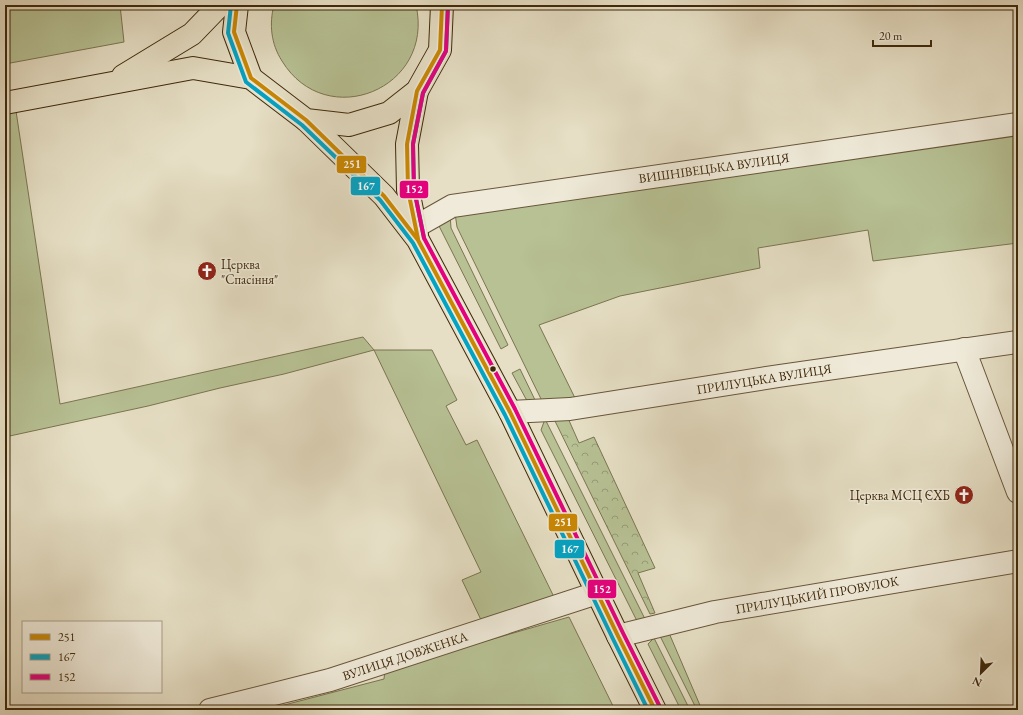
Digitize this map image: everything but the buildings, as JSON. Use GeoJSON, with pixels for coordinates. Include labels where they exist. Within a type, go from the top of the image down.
{"type":"FeatureCollection","features":[{"type":"Feature","properties":{"kind":"main road"},"geometry":{"type":"LineString","coordinates":[[113,82],[192,34],[220,5]]}},
{"type":"Feature","properties":{"kind":"main road"},"geometry":{"type":"LineString","coordinates":[[237,5],[234,32],[251,78]]}},
{"type":"Feature","properties":{"kind":"main road"},"geometry":{"type":"LineString","coordinates":[[417,233],[408,190],[407,144],[417,91],[440,50],[442,5]]}},
{"type":"Feature","properties":{"kind":"main road"},"geometry":{"type":"LineString","coordinates":[[5,103],[193,68],[251,78],[306,120],[384,196],[417,233],[510,412],[655,710]]}},
{"type":"Feature","properties":{"kind":"main road"},"geometry":{"type":"LineString","coordinates":[[306,120],[349,125],[389,113],[417,91]]}},
{"type":"Feature","properties":{"kind":"street","name":"ВИШНІВЕЦЬКА ВУЛИЦЯ"},"geometry":{"type":"LineString","coordinates":[[417,233],[452,206],[1018,124]]}},
{"type":"Feature","properties":{"kind":"street","name":"ПРИЛУЦЬКА ВУЛИЦЯ"},"geometry":{"type":"LineString","coordinates":[[510,412],[570,409],[779,376],[1018,342]]}},
{"type":"Feature","properties":{"kind":"street"},"geometry":{"type":"LineString","coordinates":[[964,350],[1018,492]]}},
{"type":"Feature","properties":{"kind":"street","name":"ПРИЛУЦЬКИЙ ПРОВУЛОК"},"geometry":{"type":"LineString","coordinates":[[618,636],[715,612],[1018,561]]}},
{"type":"Feature","properties":{"kind":"street","name":"ВУЛИЦЯ ДОВЖЕНКА"},"geometry":{"type":"LineString","coordinates":[[210,710],[330,680],[597,593]]}},
{"type":"Feature","properties":{"kind":"green space"},"geometry":{"type":"Polygon","coordinates":[[[5,5],[120,5],[124,42],[5,64],[5,5]]]}},
{"type":"Feature","properties":{"kind":"green space"},"geometry":{"type":"Polygon","coordinates":[[[274,5],[416,5],[418,34],[409,59],[394,79],[373,92],[349,97],[324,94],[301,83],[282,61],[278,54],[273,41],[271,27],[274,5]]]}},
{"type":"Feature","properties":{"kind":"green space"},"geometry":{"type":"Polygon","coordinates":[[[16,111],[60,404],[363,337],[374,350],[284,374],[148,406],[5,437],[5,113],[16,111]]]}},
{"type":"Feature","properties":{"kind":"green space"},"geometry":{"type":"Polygon","coordinates":[[[1018,132],[1018,243],[873,261],[868,230],[758,248],[760,268],[620,296],[539,325],[576,400],[542,401],[457,227],[455,213],[1018,132]]]}},
{"type":"Feature","properties":{"kind":"green space"},"geometry":{"type":"Polygon","coordinates":[[[450,214],[451,228],[508,345],[501,349],[436,220],[450,214]]]}},
{"type":"Feature","properties":{"kind":"green space"},"geometry":{"type":"Polygon","coordinates":[[[374,350],[432,350],[457,400],[446,406],[466,445],[477,440],[554,597],[482,622],[462,580],[481,572],[374,350]]]}},
{"type":"Feature","properties":{"kind":"green space"},"geometry":{"type":"Polygon","coordinates":[[[520,369],[536,402],[530,402],[526,399],[512,373],[520,369]]]}},
{"type":"Feature","properties":{"kind":"green space"},"geometry":{"type":"Polygon","coordinates":[[[567,416],[579,443],[594,437],[655,568],[638,573],[655,613],[650,614],[553,417],[567,416]]]}},
{"type":"Feature","properties":{"kind":"green space"},"geometry":{"type":"Polygon","coordinates":[[[545,419],[646,621],[637,621],[541,430],[545,419]]]}},
{"type":"Feature","properties":{"kind":"green space"},"geometry":{"type":"Polygon","coordinates":[[[569,617],[615,710],[265,710],[384,679],[385,670],[569,617]]]}},
{"type":"Feature","properties":{"kind":"green space"},"geometry":{"type":"Polygon","coordinates":[[[669,633],[702,710],[697,710],[660,636],[669,633]]]}},
{"type":"Feature","properties":{"kind":"green space"},"geometry":{"type":"Polygon","coordinates":[[[654,638],[690,710],[681,710],[648,644],[654,638]]]}},
{"type":"Feature","properties":{"kind":"transit line","name":"167"},"geometry":{"type":"LineString","coordinates":[[231,5],[228,33],[246,82],[302,125],[380,200],[413,243],[505,415],[648,710]]}},
{"type":"Feature","properties":{"kind":"transit line","name":"251"},"geometry":{"type":"LineString","coordinates":[[237,5],[234,32],[251,78],[306,120],[384,196],[418,240],[510,412],[655,710]]}},
{"type":"Feature","properties":{"kind":"transit line","name":"251"},"geometry":{"type":"LineString","coordinates":[[418,239],[408,190],[407,144],[417,91],[440,50],[442,5]]}},
{"type":"Feature","properties":{"kind":"transit line","name":"167"},"geometry":{"type":"LineString","coordinates":[[424,238],[414,189],[413,144],[423,93],[446,51],[448,5]]}},
{"type":"Feature","properties":{"kind":"transit line","name":"152"},"geometry":{"type":"LineString","coordinates":[[448,5],[446,51],[423,93],[413,144],[414,189],[424,238],[515,409],[660,707]]}},
{"type":"Feature","properties":{"kind":"place","name":"Церква \"Спасіння\""},"geometry":{"type":"Point","coordinates":[207,271]}},
{"type":"Feature","properties":{"kind":"place","name":"Церква МСЦ ЄХБ"},"geometry":{"type":"Point","coordinates":[964,495]}}]}
